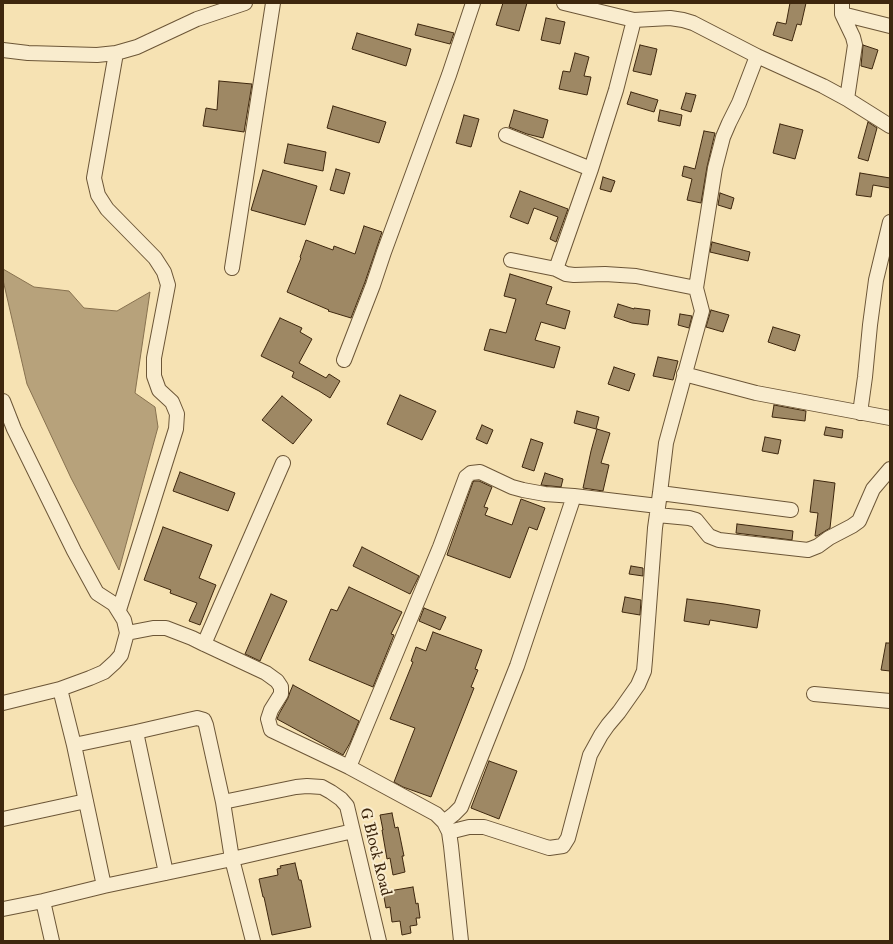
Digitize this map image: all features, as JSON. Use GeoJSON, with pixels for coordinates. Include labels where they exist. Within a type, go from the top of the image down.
{"type":"FeatureCollection","features":[{"type":"Feature","properties":{"kind":"street"},"geometry":{"type":"LineString","coordinates":[[3,50],[28,53],[97,55],[116,53],[137,47],[197,19],[245,3]]}},
{"type":"Feature","properties":{"kind":"street"},"geometry":{"type":"LineString","coordinates":[[232,268],[274,3]]}},
{"type":"Feature","properties":{"kind":"street"},"geometry":{"type":"LineString","coordinates":[[344,360],[373,285],[449,75],[473,3]]}},
{"type":"Feature","properties":{"kind":"street"},"geometry":{"type":"LineString","coordinates":[[564,3],[634,20],[670,18],[688,21],[823,86],[890,126]]}},
{"type":"Feature","properties":{"kind":"street"},"geometry":{"type":"LineString","coordinates":[[842,9],[890,26]]}},
{"type":"Feature","properties":{"kind":"street"},"geometry":{"type":"LineString","coordinates":[[842,9],[855,45],[847,99]]}},
{"type":"Feature","properties":{"kind":"street"},"geometry":{"type":"LineString","coordinates":[[556,269],[591,169],[616,90],[634,20]]}},
{"type":"Feature","properties":{"kind":"street"},"geometry":{"type":"LineString","coordinates":[[116,53],[94,178],[98,195],[106,209],[155,258],[164,272],[168,286],[154,358],[154,376],[159,390],[172,402],[177,414],[176,429],[119,610]]}},
{"type":"Feature","properties":{"kind":"street"},"geometry":{"type":"LineString","coordinates":[[446,827],[484,826],[549,848],[563,846],[568,838],[590,755],[604,730],[638,685],[644,671],[658,505],[666,444],[702,311],[696,288],[715,168],[720,147],[729,123],[739,103],[758,56]]}},
{"type":"Feature","properties":{"kind":"street"},"geometry":{"type":"LineString","coordinates":[[506,135],[591,169]]}},
{"type":"Feature","properties":{"kind":"street"},"geometry":{"type":"LineString","coordinates":[[860,412],[876,280],[890,222]]}},
{"type":"Feature","properties":{"kind":"street"},"geometry":{"type":"LineString","coordinates":[[511,260],[556,269],[566,274],[636,276],[696,288]]}},
{"type":"Feature","properties":{"kind":"street"},"geometry":{"type":"LineString","coordinates":[[684,374],[756,393],[890,418]]}},
{"type":"Feature","properties":{"kind":"street"},"geometry":{"type":"LineString","coordinates":[[3,401],[21,444],[74,551],[97,594],[114,604],[119,610],[124,620],[127,633],[121,655],[104,672],[60,689],[3,703]]}},
{"type":"Feature","properties":{"kind":"street"},"geometry":{"type":"LineString","coordinates":[[204,644],[283,463]]}},
{"type":"Feature","properties":{"kind":"street"},"geometry":{"type":"LineString","coordinates":[[658,505],[696,520],[709,536],[719,540],[808,550],[818,546],[858,521],[873,489],[890,469]]}},
{"type":"Feature","properties":{"kind":"street"},"geometry":{"type":"LineString","coordinates":[[349,767],[440,547],[466,477],[470,473],[480,472],[512,487],[545,494],[658,505],[791,510]]}},
{"type":"Feature","properties":{"kind":"street"},"geometry":{"type":"LineString","coordinates":[[446,827],[454,814],[461,807],[514,674],[574,496]]}},
{"type":"Feature","properties":{"kind":"street"},"geometry":{"type":"LineString","coordinates":[[127,633],[153,628],[166,628],[192,638],[266,673],[277,681],[281,687],[281,694],[271,710],[268,720],[271,730],[349,767],[436,814],[446,827],[451,846],[461,941]]}},
{"type":"Feature","properties":{"kind":"street"},"geometry":{"type":"LineString","coordinates":[[60,689],[74,745],[104,886]]}},
{"type":"Feature","properties":{"kind":"street"},"geometry":{"type":"LineString","coordinates":[[814,694],[890,701]]}},
{"type":"Feature","properties":{"kind":"street"},"geometry":{"type":"LineString","coordinates":[[74,745],[197,718],[204,720],[223,802],[232,859],[253,941]]}},
{"type":"Feature","properties":{"kind":"street"},"geometry":{"type":"LineString","coordinates":[[136,732],[166,872]]}},
{"type":"Feature","properties":{"kind":"street","name":"G Block Road"},"geometry":{"type":"LineString","coordinates":[[223,802],[307,786],[322,787],[341,799],[347,806],[379,941]]}},
{"type":"Feature","properties":{"kind":"street"},"geometry":{"type":"LineString","coordinates":[[3,819],[86,802]]}},
{"type":"Feature","properties":{"kind":"street"},"geometry":{"type":"LineString","coordinates":[[3,909],[353,831]]}},
{"type":"Feature","properties":{"kind":"street"},"geometry":{"type":"LineString","coordinates":[[43,901],[52,941]]}},
{"type":"Feature","properties":{"kind":"shaded area"},"geometry":{"type":"Polygon","coordinates":[[[3,269],[34,287],[69,291],[84,308],[117,311],[150,292],[135,393],[155,407],[158,427],[119,570],[71,478],[27,384],[3,280],[3,269]]]}},
{"type":"Feature","properties":{"kind":"building"},"geometry":{"type":"Polygon","coordinates":[[[503,3],[527,3],[519,31],[496,25],[503,3]]]}},
{"type":"Feature","properties":{"kind":"building"},"geometry":{"type":"Polygon","coordinates":[[[790,3],[806,3],[801,25],[797,24],[792,41],[773,35],[777,22],[786,24],[790,3]]]}},
{"type":"Feature","properties":{"kind":"building"},"geometry":{"type":"Polygon","coordinates":[[[546,18],[565,22],[560,44],[541,40],[546,18]]]}},
{"type":"Feature","properties":{"kind":"building"},"geometry":{"type":"Polygon","coordinates":[[[418,24],[454,33],[450,44],[415,35],[418,24]]]}},
{"type":"Feature","properties":{"kind":"building"},"geometry":{"type":"Polygon","coordinates":[[[357,33],[411,49],[406,66],[352,49],[357,33]]]}},
{"type":"Feature","properties":{"kind":"building"},"geometry":{"type":"Polygon","coordinates":[[[640,45],[657,49],[651,75],[633,71],[640,45]]]}},
{"type":"Feature","properties":{"kind":"building"},"geometry":{"type":"Polygon","coordinates":[[[863,45],[878,50],[872,69],[861,66],[863,45]]]}},
{"type":"Feature","properties":{"kind":"building"},"geometry":{"type":"Polygon","coordinates":[[[575,53],[589,57],[584,76],[591,77],[587,95],[559,89],[563,71],[570,72],[575,53]]]}},
{"type":"Feature","properties":{"kind":"building"},"geometry":{"type":"Polygon","coordinates":[[[219,81],[252,84],[244,132],[203,126],[206,108],[217,110],[219,81]]]}},
{"type":"Feature","properties":{"kind":"building"},"geometry":{"type":"Polygon","coordinates":[[[631,92],[658,100],[654,112],[627,104],[631,92]]]}},
{"type":"Feature","properties":{"kind":"building"},"geometry":{"type":"Polygon","coordinates":[[[686,93],[696,95],[691,112],[681,109],[686,93]]]}},
{"type":"Feature","properties":{"kind":"building"},"geometry":{"type":"Polygon","coordinates":[[[333,106],[386,122],[379,143],[327,128],[333,106]]]}},
{"type":"Feature","properties":{"kind":"building"},"geometry":{"type":"Polygon","coordinates":[[[514,110],[548,120],[543,138],[509,127],[514,110]]]}},
{"type":"Feature","properties":{"kind":"building"},"geometry":{"type":"Polygon","coordinates":[[[660,110],[682,115],[680,126],[658,121],[660,110]]]}},
{"type":"Feature","properties":{"kind":"building"},"geometry":{"type":"Polygon","coordinates":[[[464,115],[479,119],[471,147],[456,143],[464,115]]]}},
{"type":"Feature","properties":{"kind":"building"},"geometry":{"type":"Polygon","coordinates":[[[868,122],[877,128],[868,161],[858,158],[868,122]]]}},
{"type":"Feature","properties":{"kind":"building"},"geometry":{"type":"Polygon","coordinates":[[[780,124],[803,130],[795,159],[773,153],[780,124]]]}},
{"type":"Feature","properties":{"kind":"building"},"geometry":{"type":"Polygon","coordinates":[[[704,131],[715,133],[701,203],[687,200],[692,179],[682,176],[684,166],[695,169],[704,131]]]}},
{"type":"Feature","properties":{"kind":"building"},"geometry":{"type":"Polygon","coordinates":[[[288,144],[326,152],[323,171],[284,163],[288,144]]]}},
{"type":"Feature","properties":{"kind":"building"},"geometry":{"type":"Polygon","coordinates":[[[336,169],[350,173],[344,194],[330,190],[336,169]]]}},
{"type":"Feature","properties":{"kind":"building"},"geometry":{"type":"Polygon","coordinates":[[[263,170],[317,186],[305,225],[251,210],[263,170]]]}},
{"type":"Feature","properties":{"kind":"building"},"geometry":{"type":"Polygon","coordinates":[[[860,173],[890,178],[890,188],[873,185],[871,197],[856,195],[860,173]]]}},
{"type":"Feature","properties":{"kind":"building"},"geometry":{"type":"Polygon","coordinates":[[[603,177],[615,181],[611,192],[600,189],[603,177]]]}},
{"type":"Feature","properties":{"kind":"building"},"geometry":{"type":"Polygon","coordinates":[[[520,191],[568,209],[556,242],[550,239],[558,217],[534,208],[528,224],[510,217],[520,191]]]}},
{"type":"Feature","properties":{"kind":"building"},"geometry":{"type":"Polygon","coordinates":[[[720,193],[734,198],[731,209],[718,205],[720,193]]]}},
{"type":"Feature","properties":{"kind":"building"},"geometry":{"type":"Polygon","coordinates":[[[364,226],[382,232],[351,318],[328,311],[329,310],[287,292],[301,258],[300,257],[306,240],[333,250],[334,246],[355,254],[364,226]]]}},
{"type":"Feature","properties":{"kind":"building"},"geometry":{"type":"Polygon","coordinates":[[[712,242],[750,252],[748,261],[710,252],[712,242]]]}},
{"type":"Feature","properties":{"kind":"building"},"geometry":{"type":"Polygon","coordinates":[[[510,274],[552,287],[546,304],[570,311],[565,329],[541,322],[535,340],[560,347],[554,368],[484,350],[490,329],[506,333],[516,299],[504,296],[510,274]]]}},
{"type":"Feature","properties":{"kind":"building"},"geometry":{"type":"Polygon","coordinates":[[[618,304],[634,309],[650,310],[648,325],[632,323],[614,317],[618,304]]]}},
{"type":"Feature","properties":{"kind":"building"},"geometry":{"type":"Polygon","coordinates":[[[711,310],[729,315],[723,332],[706,327],[711,310]]]}},
{"type":"Feature","properties":{"kind":"building"},"geometry":{"type":"Polygon","coordinates":[[[680,314],[692,316],[689,328],[678,325],[680,314]]]}},
{"type":"Feature","properties":{"kind":"building"},"geometry":{"type":"Polygon","coordinates":[[[280,318],[302,328],[300,332],[312,339],[299,363],[326,378],[329,374],[340,381],[330,398],[292,377],[294,372],[261,356],[280,318]]]}},
{"type":"Feature","properties":{"kind":"building"},"geometry":{"type":"Polygon","coordinates":[[[773,327],[800,335],[795,351],[768,342],[773,327]]]}},
{"type":"Feature","properties":{"kind":"building"},"geometry":{"type":"Polygon","coordinates":[[[658,357],[678,361],[673,380],[653,376],[658,357]]]}},
{"type":"Feature","properties":{"kind":"building"},"geometry":{"type":"Polygon","coordinates":[[[614,367],[635,374],[629,391],[608,384],[614,367]]]}},
{"type":"Feature","properties":{"kind":"building"},"geometry":{"type":"Polygon","coordinates":[[[400,395],[436,411],[422,440],[387,424],[400,395]]]}},
{"type":"Feature","properties":{"kind":"building"},"geometry":{"type":"Polygon","coordinates":[[[282,396],[312,420],[293,444],[262,420],[282,396]]]}},
{"type":"Feature","properties":{"kind":"building"},"geometry":{"type":"Polygon","coordinates":[[[774,405],[806,411],[805,421],[772,417],[774,405]]]}},
{"type":"Feature","properties":{"kind":"building"},"geometry":{"type":"Polygon","coordinates":[[[577,411],[599,417],[596,429],[574,423],[577,411]]]}},
{"type":"Feature","properties":{"kind":"building"},"geometry":{"type":"Polygon","coordinates":[[[482,425],[493,430],[487,444],[476,439],[482,425]]]}},
{"type":"Feature","properties":{"kind":"building"},"geometry":{"type":"Polygon","coordinates":[[[826,427],[843,430],[842,438],[824,435],[826,427]]]}},
{"type":"Feature","properties":{"kind":"building"},"geometry":{"type":"Polygon","coordinates":[[[597,429],[610,433],[601,463],[609,465],[603,491],[583,488],[597,429]]]}},
{"type":"Feature","properties":{"kind":"building"},"geometry":{"type":"Polygon","coordinates":[[[765,437],[781,440],[778,454],[762,451],[765,437]]]}},
{"type":"Feature","properties":{"kind":"building"},"geometry":{"type":"Polygon","coordinates":[[[531,439],[543,443],[534,471],[522,467],[531,439]]]}},
{"type":"Feature","properties":{"kind":"building"},"geometry":{"type":"Polygon","coordinates":[[[180,472],[235,493],[228,511],[173,491],[180,472]]]}},
{"type":"Feature","properties":{"kind":"building"},"geometry":{"type":"Polygon","coordinates":[[[545,473],[563,479],[561,487],[541,485],[545,473]]]}},
{"type":"Feature","properties":{"kind":"building"},"geometry":{"type":"Polygon","coordinates":[[[814,480],[835,483],[830,528],[817,536],[815,536],[818,513],[810,512],[814,480]]]}},
{"type":"Feature","properties":{"kind":"building"},"geometry":{"type":"Polygon","coordinates":[[[474,481],[479,481],[492,487],[484,507],[488,508],[485,515],[512,525],[521,499],[545,508],[537,530],[529,527],[510,578],[447,555],[474,481]]]}},
{"type":"Feature","properties":{"kind":"building"},"geometry":{"type":"Polygon","coordinates":[[[737,524],[793,531],[792,540],[736,533],[737,524]]]}},
{"type":"Feature","properties":{"kind":"building"},"geometry":{"type":"Polygon","coordinates":[[[163,527],[212,545],[199,578],[216,585],[200,625],[189,621],[197,603],[170,593],[171,590],[144,580],[163,527]]]}},
{"type":"Feature","properties":{"kind":"building"},"geometry":{"type":"Polygon","coordinates":[[[362,547],[419,576],[410,594],[353,566],[362,547]]]}},
{"type":"Feature","properties":{"kind":"building"},"geometry":{"type":"Polygon","coordinates":[[[631,566],[643,568],[643,576],[629,574],[631,566]]]}},
{"type":"Feature","properties":{"kind":"building"},"geometry":{"type":"Polygon","coordinates":[[[349,587],[402,612],[391,634],[394,635],[373,687],[309,660],[331,609],[337,611],[349,587]]]}},
{"type":"Feature","properties":{"kind":"building"},"geometry":{"type":"Polygon","coordinates":[[[271,594],[287,601],[260,661],[245,654],[271,594]]]}},
{"type":"Feature","properties":{"kind":"building"},"geometry":{"type":"Polygon","coordinates":[[[625,597],[641,600],[640,615],[622,612],[625,597]]]}},
{"type":"Feature","properties":{"kind":"building"},"geometry":{"type":"Polygon","coordinates":[[[687,599],[760,610],[757,628],[710,620],[709,625],[684,621],[687,599]]]}},
{"type":"Feature","properties":{"kind":"building"},"geometry":{"type":"Polygon","coordinates":[[[424,608],[446,617],[440,630],[419,621],[424,608]]]}},
{"type":"Feature","properties":{"kind":"building"},"geometry":{"type":"Polygon","coordinates":[[[433,632],[482,650],[475,669],[478,670],[471,687],[474,688],[431,797],[403,787],[394,782],[415,728],[390,719],[413,662],[411,661],[416,647],[426,651],[433,632]]]}},
{"type":"Feature","properties":{"kind":"building"},"geometry":{"type":"Polygon","coordinates":[[[886,643],[890,643],[890,671],[881,670],[886,643]]]}},
{"type":"Feature","properties":{"kind":"building"},"geometry":{"type":"Polygon","coordinates":[[[293,685],[359,721],[350,743],[343,755],[277,719],[293,685]]]}},
{"type":"Feature","properties":{"kind":"building"},"geometry":{"type":"Polygon","coordinates":[[[489,761],[517,771],[499,819],[471,808],[489,761]]]}},
{"type":"Feature","properties":{"kind":"building"},"geometry":{"type":"Polygon","coordinates":[[[392,813],[395,828],[398,827],[404,856],[402,856],[405,872],[393,875],[390,858],[387,859],[380,815],[392,813]]]}},
{"type":"Feature","properties":{"kind":"building"},"geometry":{"type":"Polygon","coordinates":[[[295,863],[299,880],[301,880],[311,927],[272,935],[259,879],[278,875],[277,869],[281,868],[280,866],[295,863]]]}},
{"type":"Feature","properties":{"kind":"building"},"geometry":{"type":"Polygon","coordinates":[[[413,887],[416,904],[418,903],[420,918],[416,918],[417,925],[410,926],[411,933],[402,935],[400,921],[392,922],[390,907],[386,908],[383,892],[413,887]]]}}]}
